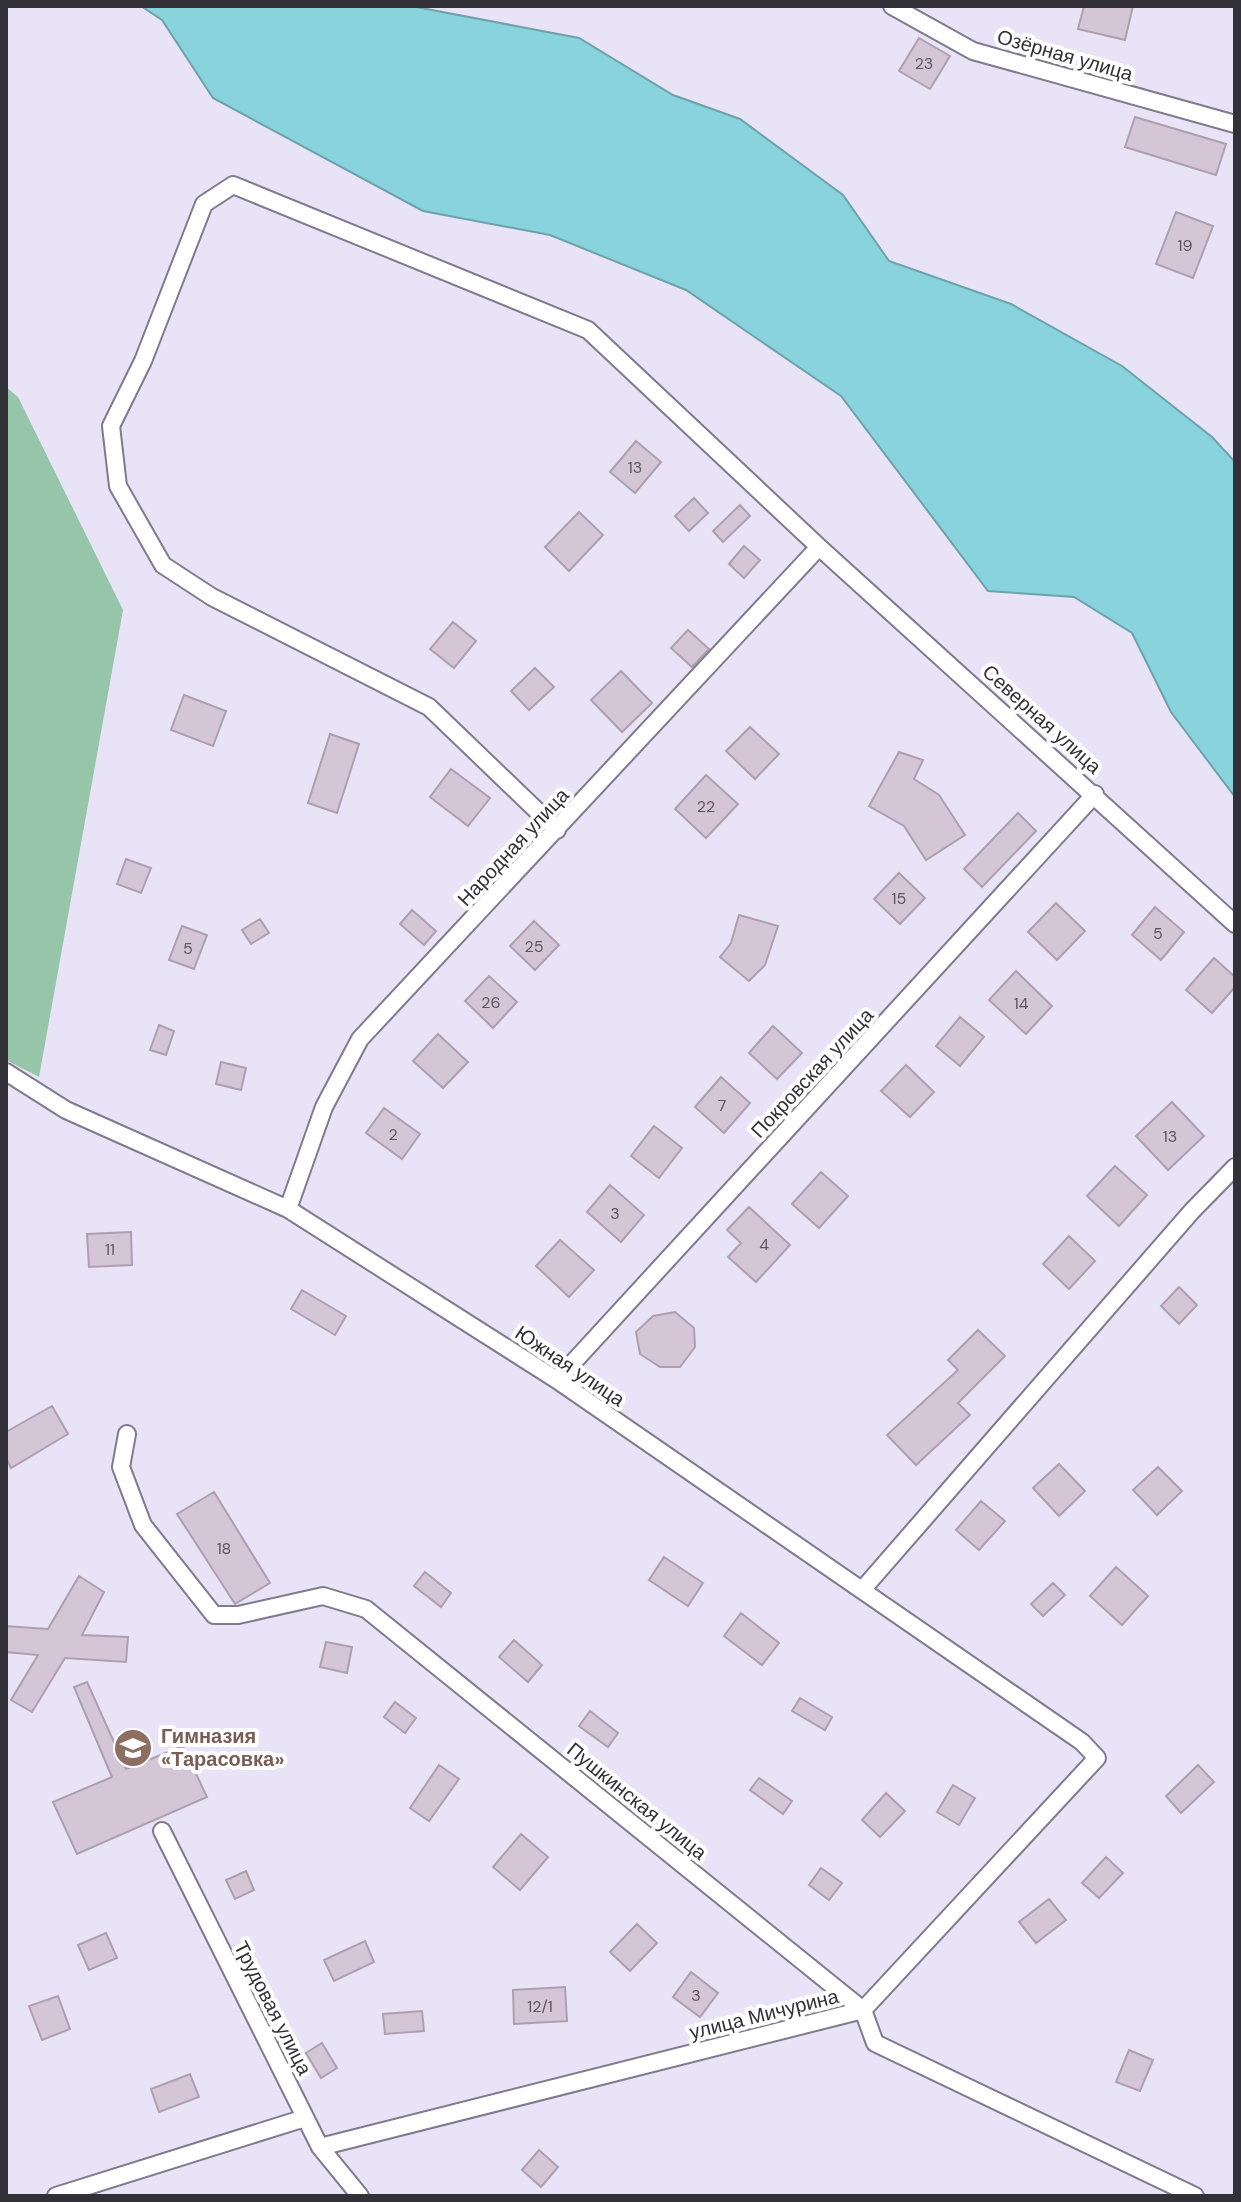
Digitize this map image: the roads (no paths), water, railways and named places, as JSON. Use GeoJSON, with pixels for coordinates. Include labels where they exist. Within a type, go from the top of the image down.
{"type":"FeatureCollection","features":[{"type":"Feature","properties":{"kind":"street","name":"Озёрная улица"},"geometry":{"type":"LineString","coordinates":[[892,6],[973,51],[1235,124]]}},
{"type":"Feature","properties":{"kind":"street","name":"Северная улица"},"geometry":{"type":"LineString","coordinates":[[557,830],[429,707],[212,597],[163,565],[118,486],[111,426],[143,361],[204,204],[233,185],[588,330],[819,547],[1235,924]]}},
{"type":"Feature","properties":{"kind":"street","name":"Народная улица"},"geometry":{"type":"LineString","coordinates":[[288,1209],[324,1107],[360,1039],[819,547]]}},
{"type":"Feature","properties":{"kind":"street","name":"Покровская улица"},"geometry":{"type":"LineString","coordinates":[[557,1380],[1095,794]]}},
{"type":"Feature","properties":{"kind":"street","name":"Южная улица"},"geometry":{"type":"LineString","coordinates":[[6,1072],[66,1110],[288,1209],[557,1380],[1082,1742]]}},
{"type":"Feature","properties":{"kind":"street"},"geometry":{"type":"LineString","coordinates":[[862,1590],[1192,1211],[1235,1167]]}},
{"type":"Feature","properties":{"kind":"street","name":"Пушкинская улица"},"geometry":{"type":"LineString","coordinates":[[127,1434],[121,1467],[143,1525],[214,1615],[238,1615],[323,1596],[366,1609],[863,2010],[875,2043],[1195,2196]]}},
{"type":"Feature","properties":{"kind":"street","name":"улица Мичурина"},"geometry":{"type":"LineString","coordinates":[[320,2147],[863,2010],[1097,1758],[1082,1742]]}},
{"type":"Feature","properties":{"kind":"street","name":"Трудовая улица"},"geometry":{"type":"LineString","coordinates":[[162,1831],[320,2147],[360,2196]]}},
{"type":"Feature","properties":{"kind":"street"},"geometry":{"type":"LineString","coordinates":[[56,2196],[305,2118]]}},
{"type":"Feature","properties":{"kind":"water"},"geometry":{"type":"Polygon","coordinates":[[[141,6],[411,6],[579,38],[673,95],[740,119],[843,195],[889,261],[1011,304],[1122,366],[1212,437],[1235,462],[1235,797],[1171,712],[1132,633],[1074,597],[988,591],[841,396],[686,290],[550,235],[423,211],[213,98],[162,20],[141,6]]]}},
{"type":"Feature","properties":{"kind":"place","name":"Гимназия «Тарасовка»"},"geometry":{"type":"Point","coordinates":[133,1748]}}]}
